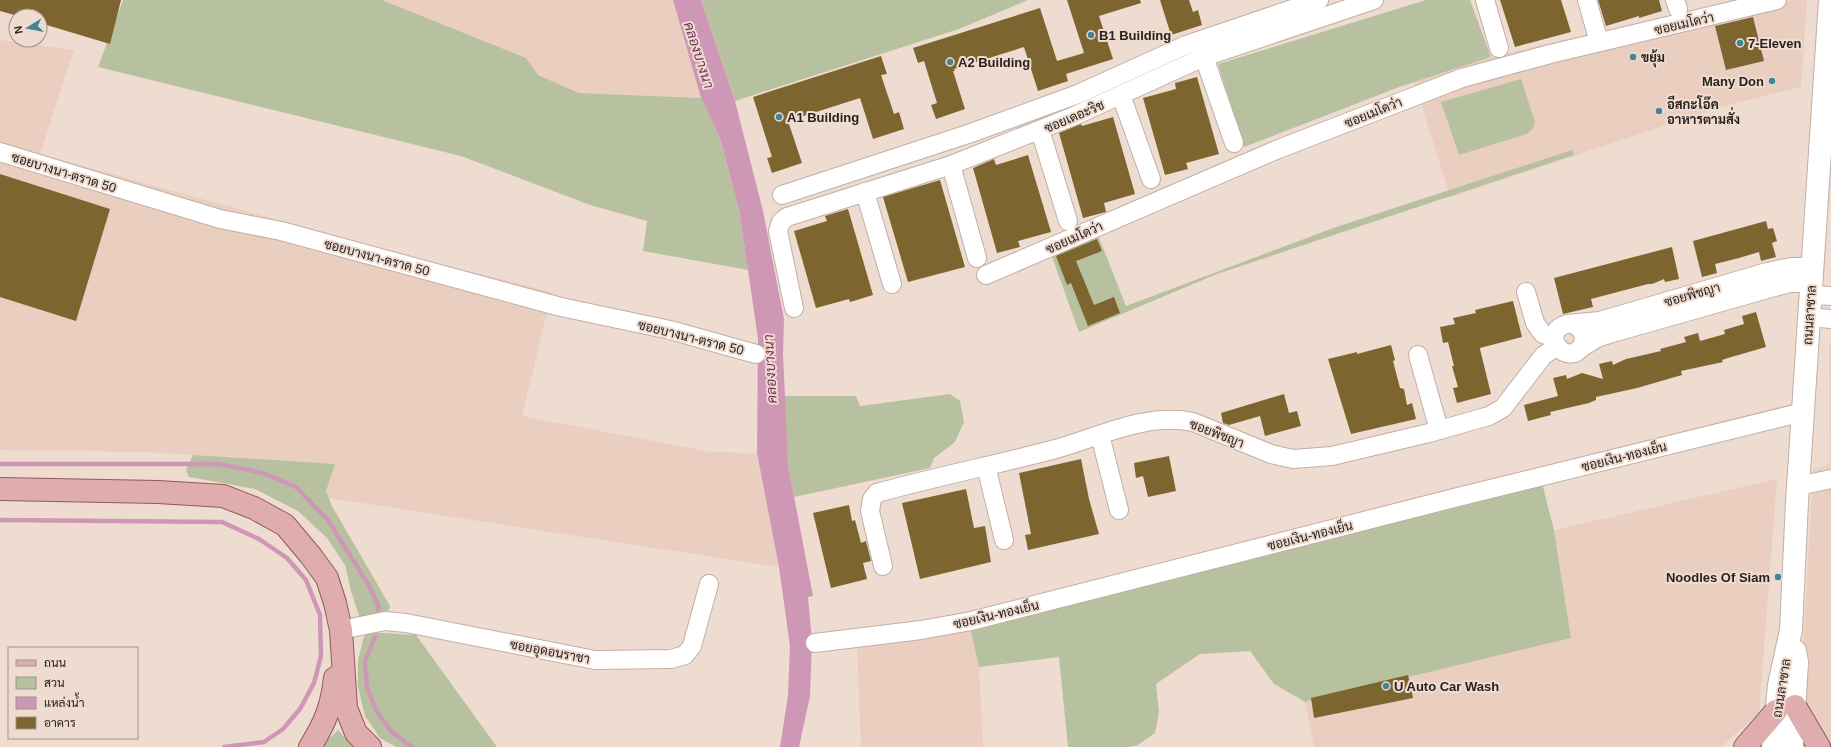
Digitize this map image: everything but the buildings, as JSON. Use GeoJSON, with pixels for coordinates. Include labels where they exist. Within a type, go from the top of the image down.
{"type":"FeatureCollection","features":[{"type":"Feature","properties":{"kind":"main road"},"geometry":{"type":"LineString","coordinates":[[0,489],[158,492],[223,496],[254,508],[285,525],[327,578],[335,603],[341,637],[346,708],[356,733],[370,747]]}},
{"type":"Feature","properties":{"kind":"main road"},"geometry":{"type":"LineString","coordinates":[[310,747],[321,730],[332,700],[341,637]]}},
{"type":"Feature","properties":{"kind":"main road"},"geometry":{"type":"LineString","coordinates":[[1746,747],[1786,709],[1819,747]]}},
{"type":"Feature","properties":{"kind":"street"},"geometry":{"type":"LineString","coordinates":[[782,195],[971,133],[1078,94],[1186,45],[1319,0]]}},
{"type":"Feature","properties":{"kind":"street","name":"ซอยเดอะริช"},"geometry":{"type":"LineString","coordinates":[[794,308],[778,231],[781,222],[787,217],[951,165],[1040,130],[1204,57],[1374,0]]}},
{"type":"Feature","properties":{"kind":"street"},"geometry":{"type":"LineString","coordinates":[[1485,0],[1499,48]]}},
{"type":"Feature","properties":{"kind":"street"},"geometry":{"type":"LineString","coordinates":[[1587,0],[1597,35]]}},
{"type":"Feature","properties":{"kind":"street","name":"ซอยเมโดว่า"},"geometry":{"type":"LineString","coordinates":[[986,275],[1276,150],[1462,78],[1550,54],[1777,0]]}},
{"type":"Feature","properties":{"kind":"street","name":"ถนนลาซาล"},"geometry":{"type":"LineString","coordinates":[[1773,747],[1786,709],[1797,662],[1791,630],[1798,486],[1809,317],[1816,285],[1826,144],[1830,0]]}},
{"type":"Feature","properties":{"kind":"street"},"geometry":{"type":"LineString","coordinates":[[1204,57],[1234,143]]}},
{"type":"Feature","properties":{"kind":"street"},"geometry":{"type":"LineString","coordinates":[[1121,95],[1151,179]]}},
{"type":"Feature","properties":{"kind":"street"},"geometry":{"type":"LineString","coordinates":[[1040,130],[1068,221]]}},
{"type":"Feature","properties":{"kind":"street","name":"ซอยบางนา-ตราด 50"},"geometry":{"type":"LineString","coordinates":[[0,152],[220,219],[281,231],[561,307],[670,330],[756,354]]}},
{"type":"Feature","properties":{"kind":"street"},"geometry":{"type":"LineString","coordinates":[[951,165],[977,258]]}},
{"type":"Feature","properties":{"kind":"street"},"geometry":{"type":"LineString","coordinates":[[865,192],[892,284]]}},
{"type":"Feature","properties":{"kind":"street","name":"ซอยพิชญา"},"geometry":{"type":"LineString","coordinates":[[883,566],[870,511],[872,499],[877,493],[1053,450],[1143,422],[1159,420],[1182,419],[1193,422],[1271,454],[1293,459],[1332,456],[1439,430],[1489,416],[1503,408],[1543,356],[1556,342],[1556,332],[1563,325],[1600,321],[1767,272],[1791,267],[1816,285]]}},
{"type":"Feature","properties":{"kind":"street","name":"ซอยพิชญา"},"geometry":{"type":"LineString","coordinates":[[1578,350],[1596,338],[1771,288],[1790,283],[1816,285]]}},
{"type":"Feature","properties":{"kind":"street"},"geometry":{"type":"LineString","coordinates":[[1526,292],[1535,323],[1543,334],[1556,342],[1560,350],[1569,353],[1578,350],[1583,342],[1583,333],[1572,324]]}},
{"type":"Feature","properties":{"kind":"street"},"geometry":{"type":"LineString","coordinates":[[1809,317],[1831,319]]}},
{"type":"Feature","properties":{"kind":"street"},"geometry":{"type":"LineString","coordinates":[[1418,355],[1439,430]]}},
{"type":"Feature","properties":{"kind":"street","name":"ซอยเงิน-ทองเย็น"},"geometry":{"type":"LineString","coordinates":[[814,643],[921,630],[971,621],[1478,492],[1803,412]]}},
{"type":"Feature","properties":{"kind":"street"},"geometry":{"type":"LineString","coordinates":[[1100,436],[1119,510]]}},
{"type":"Feature","properties":{"kind":"street"},"geometry":{"type":"LineString","coordinates":[[986,466],[1004,540]]}},
{"type":"Feature","properties":{"kind":"street"},"geometry":{"type":"LineString","coordinates":[[1798,486],[1831,479]]}},
{"type":"Feature","properties":{"kind":"street","name":"ซอยอุดอนราชา"},"geometry":{"type":"LineString","coordinates":[[341,637],[385,621],[406,623],[595,660],[671,659],[685,655],[692,646],[710,584]]}},
{"type":"Feature","properties":{"kind":"street","name":"ถนนลาซาล"},"geometry":{"type":"LineString","coordinates":[[1786,709],[1792,747]]}},
{"type":"Feature","properties":{"kind":"shaded area"},"geometry":{"type":"Polygon","coordinates":[[[382,0],[673,0],[701,98],[579,93],[538,75],[526,58],[382,0]]]}},
{"type":"Feature","properties":{"kind":"shaded area"},"geometry":{"type":"Polygon","coordinates":[[[1736,0],[1807,0],[1801,87],[1721,107],[1450,197],[1414,81],[1491,57],[1736,0]]]}},
{"type":"Feature","properties":{"kind":"shaded area"},"geometry":{"type":"Polygon","coordinates":[[[0,40],[8,41],[8,48],[48,48],[48,46],[74,50],[40,154],[405,255],[552,292],[522,416],[711,452],[757,453],[779,567],[329,498],[326,491],[334,464],[143,452],[0,450],[0,40]]]}},
{"type":"Feature","properties":{"kind":"shaded area"},"geometry":{"type":"Polygon","coordinates":[[[1829,343],[1831,343],[1831,746],[1808,717],[1801,690],[1813,469],[1830,464],[1829,343]]]}},
{"type":"Feature","properties":{"kind":"shaded area"},"geometry":{"type":"Polygon","coordinates":[[[1777,479],[1759,713],[1721,747],[1314,747],[1305,702],[1571,638],[1554,530],[1777,479]]]}},
{"type":"Feature","properties":{"kind":"shaded area"},"geometry":{"type":"Polygon","coordinates":[[[970,627],[979,667],[983,747],[861,747],[857,644],[970,627]]]}},
{"type":"Feature","properties":{"kind":"green space"},"geometry":{"type":"Polygon","coordinates":[[[123,0],[382,0],[526,58],[538,75],[579,93],[701,98],[720,138],[739,210],[748,270],[643,251],[647,221],[590,205],[461,156],[98,67],[123,0]]]}},
{"type":"Feature","properties":{"kind":"green space"},"geometry":{"type":"Polygon","coordinates":[[[701,0],[1028,0],[959,29],[735,101],[701,0]]]}},
{"type":"Feature","properties":{"kind":"green space"},"geometry":{"type":"Polygon","coordinates":[[[1426,0],[1470,0],[1491,57],[1402,86],[1244,147],[1218,64],[1426,0]]]}},
{"type":"Feature","properties":{"kind":"green space"},"geometry":{"type":"Polygon","coordinates":[[[1521,79],[1535,122],[1533,128],[1527,134],[1459,155],[1441,102],[1521,79]]]}},
{"type":"Feature","properties":{"kind":"green space"},"geometry":{"type":"Polygon","coordinates":[[[1572,150],[1574,155],[1217,274],[1079,332],[1052,257],[1098,235],[1126,306],[1336,227],[1572,150]]]}},
{"type":"Feature","properties":{"kind":"green space"},"geometry":{"type":"Polygon","coordinates":[[[950,394],[960,401],[964,422],[955,442],[934,458],[930,468],[794,497],[788,465],[784,396],[856,396],[860,406],[950,394]]]}},
{"type":"Feature","properties":{"kind":"green space"},"geometry":{"type":"Polygon","coordinates":[[[193,455],[335,464],[326,491],[332,506],[390,606],[389,610],[360,619],[345,565],[327,538],[298,511],[255,489],[189,477],[186,470],[193,455]]]}},
{"type":"Feature","properties":{"kind":"green space"},"geometry":{"type":"Polygon","coordinates":[[[1542,483],[1554,530],[1571,638],[1305,702],[1274,684],[1250,651],[1200,654],[1156,684],[1159,712],[1155,733],[1138,745],[1129,747],[1068,747],[1059,657],[979,667],[970,627],[1542,483]]]}},
{"type":"Feature","properties":{"kind":"green space"},"geometry":{"type":"Polygon","coordinates":[[[368,632],[416,635],[497,747],[396,747],[380,738],[365,716],[358,687],[358,660],[364,637],[368,632]]]}},
{"type":"Feature","properties":{"kind":"green space"},"geometry":{"type":"Polygon","coordinates":[[[338,730],[353,747],[320,747],[338,730]]]}},
{"type":"Feature","properties":{"kind":"water","name":"คลองบางนา"},"geometry":{"type":"Polygon","coordinates":[[[673,0],[701,0],[735,101],[763,211],[784,319],[783,354],[788,465],[813,596],[808,597],[812,641],[810,696],[799,747],[780,747],[788,695],[790,646],[779,567],[757,453],[758,339],[739,210],[720,138],[701,98],[673,0]]]}},
{"type":"Feature","properties":{"kind":"waterway"},"geometry":{"type":"LineString","coordinates":[[0,464],[219,464],[263,473],[296,487],[328,520],[368,584],[378,605],[378,610]]}},
{"type":"Feature","properties":{"kind":"waterway"},"geometry":{"type":"LineString","coordinates":[[0,520],[222,522],[259,539],[287,558],[306,580],[320,615],[321,656],[314,683],[300,709],[283,729],[264,742],[224,747]]}},
{"type":"Feature","properties":{"kind":"waterway"},"geometry":{"type":"LineString","coordinates":[[375,637],[365,661],[367,688],[377,712],[392,732],[412,747]]}},
{"type":"Feature","properties":{"kind":"place","name":"B1 Building"},"geometry":{"type":"Point","coordinates":[1091,35]}},
{"type":"Feature","properties":{"kind":"place","name":"7-Eleven"},"geometry":{"type":"Point","coordinates":[1740,43]}},
{"type":"Feature","properties":{"kind":"place","name":"ขยุ้ม"},"geometry":{"type":"Point","coordinates":[1633,57]}},
{"type":"Feature","properties":{"kind":"place","name":"A2 Building"},"geometry":{"type":"Point","coordinates":[950,62]}},
{"type":"Feature","properties":{"kind":"place","name":"Many Don"},"geometry":{"type":"Point","coordinates":[1772,81]}},
{"type":"Feature","properties":{"kind":"place","name":"อีสกะโอ๊ค อาหารตามสั่ง"},"geometry":{"type":"Point","coordinates":[1659,111]}},
{"type":"Feature","properties":{"kind":"place","name":"A1 Building"},"geometry":{"type":"Point","coordinates":[779,117]}},
{"type":"Feature","properties":{"kind":"place","name":"Noodles Of Siam"},"geometry":{"type":"Point","coordinates":[1778,577]}},
{"type":"Feature","properties":{"kind":"place","name":"U Auto Car Wash"},"geometry":{"type":"Point","coordinates":[1386,686]}}]}
